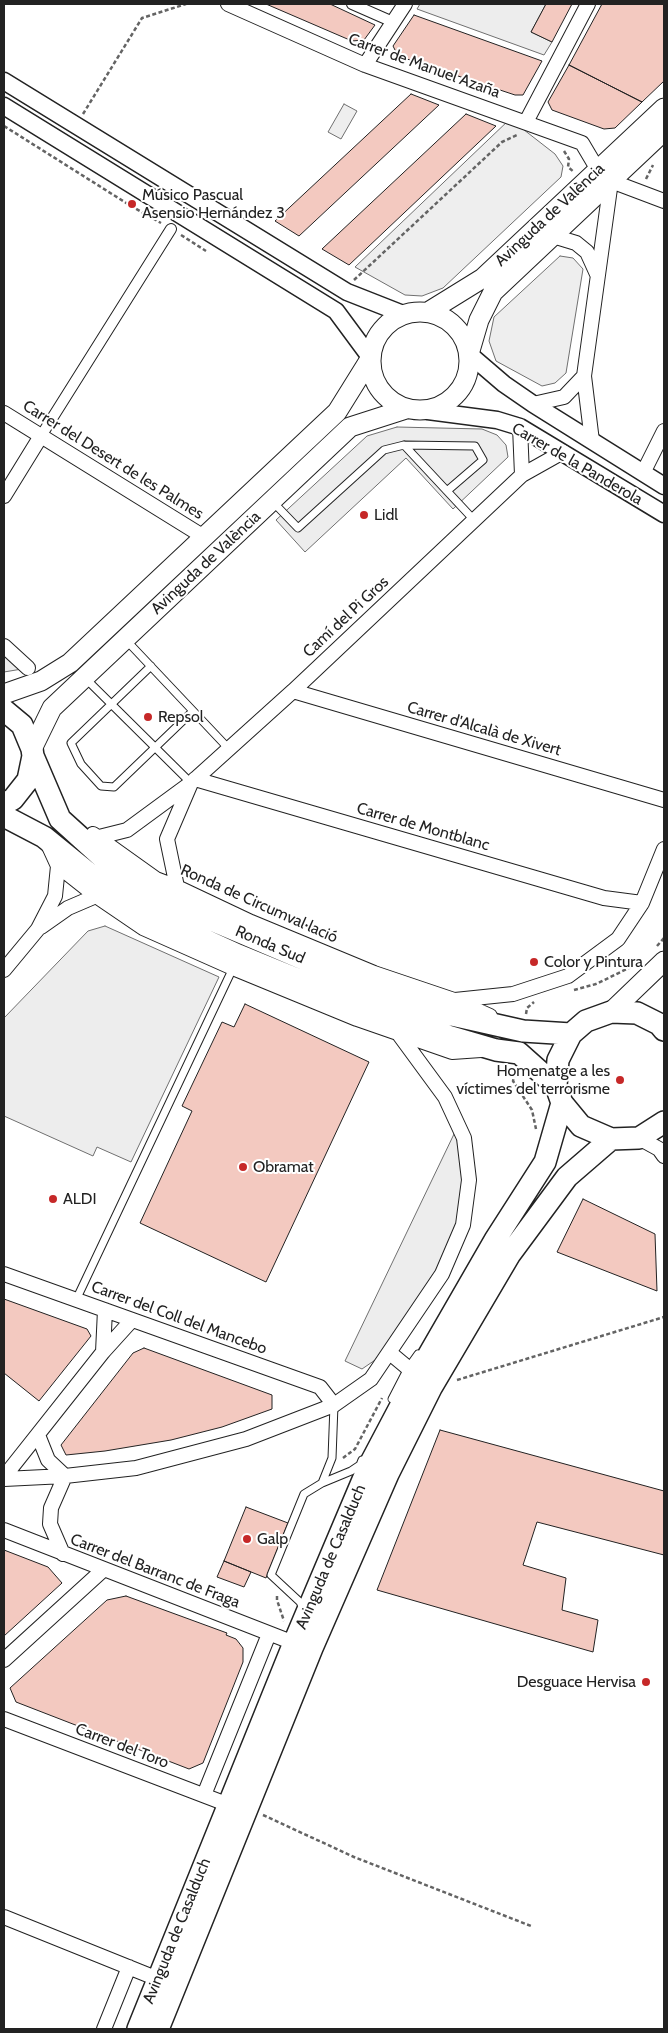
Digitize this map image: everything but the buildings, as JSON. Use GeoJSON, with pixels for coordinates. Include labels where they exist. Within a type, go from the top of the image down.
{"type":"FeatureCollection","features":[{"type":"Feature","properties":{"kind":"main road","name":"Avinguda de València"},"geometry":{"type":"LineString","coordinates":[[469,354],[479,320],[493,292],[553,236],[664,108]]}},
{"type":"Feature","properties":{"kind":"main road","name":"Avinguda de València"},"geometry":{"type":"LineString","coordinates":[[428,312],[483,278],[605,175],[664,131]]}},
{"type":"Feature","properties":{"kind":"main road"},"geometry":{"type":"LineString","coordinates":[[428,312],[447,319],[461,333],[469,354],[467,379],[452,400],[428,411],[406,409],[386,398],[374,380],[370,358],[380,331],[403,314],[428,312]]}},
{"type":"Feature","properties":{"kind":"main road","name":"Avinguda de València"},"geometry":{"type":"LineString","coordinates":[[4,694],[41,681],[70,663],[337,412],[370,358]]}},
{"type":"Feature","properties":{"kind":"main road","name":"Avinguda de València"},"geometry":{"type":"LineString","coordinates":[[32,752],[52,708],[350,427],[406,409]]}},
{"type":"Feature","properties":{"kind":"main road","name":"Ronda Sud"},"geometry":{"type":"LineString","coordinates":[[4,710],[22,726],[60,818],[113,867],[152,895],[367,986],[452,1015],[523,1031],[571,1034]]}},
{"type":"Feature","properties":{"kind":"main road"},"geometry":{"type":"LineString","coordinates":[[4,804],[13,799],[28,780],[32,752]]}},
{"type":"Feature","properties":{"kind":"main road","name":"Ronda Sud"},"geometry":{"type":"LineString","coordinates":[[4,816],[44,837],[103,885],[148,914],[238,955],[360,1006],[448,1036],[496,1050],[519,1053]]}},
{"type":"Feature","properties":{"kind":"main road"},"geometry":{"type":"LineString","coordinates":[[611,1012],[658,952]]}},
{"type":"Feature","properties":{"kind":"main road"},"geometry":{"type":"LineString","coordinates":[[571,1034],[586,1021],[611,1012],[637,1014],[659,1024],[664,1030]]}},
{"type":"Feature","properties":{"kind":"main road","name":"Avinguda de Casalduch"},"geometry":{"type":"LineString","coordinates":[[158,2029],[238,1806],[289,1641],[306,1616],[368,1468],[416,1377],[495,1240],[545,1162],[559,1094],[558,1060],[571,1034]]}},
{"type":"Feature","properties":{"kind":"main road"},"geometry":{"type":"LineString","coordinates":[[519,1053],[559,1094],[581,1126],[611,1139],[638,1138],[664,1122]]}},
{"type":"Feature","properties":{"kind":"main road","name":"Avinguda de Casalduch"},"geometry":{"type":"LineString","coordinates":[[138,2029],[158,1979],[336,1593],[388,1474],[431,1388],[510,1254],[567,1176],[611,1139]]}},
{"type":"Feature","properties":{"kind":"street"},"geometry":{"type":"LineString","coordinates":[[352,4],[393,22]]}},
{"type":"Feature","properties":{"kind":"street"},"geometry":{"type":"LineString","coordinates":[[365,65],[405,4]]}},
{"type":"Feature","properties":{"kind":"street"},"geometry":{"type":"LineString","coordinates":[[525,128],[588,4]]}},
{"type":"Feature","properties":{"kind":"street","name":"Carrer de Manuel Azaña"},"geometry":{"type":"LineString","coordinates":[[232,5],[365,65],[525,128],[582,143],[605,175]]}},
{"type":"Feature","properties":{"kind":"street"},"geometry":{"type":"LineString","coordinates":[[4,81],[347,292],[403,314]]}},
{"type":"Feature","properties":{"kind":"street"},"geometry":{"type":"LineString","coordinates":[[4,107],[336,311],[370,358]]}},
{"type":"Feature","properties":{"kind":"street"},"geometry":{"type":"LineString","coordinates":[[605,175],[664,201]]}},
{"type":"Feature","properties":{"kind":"street","name":"Carrer de la Panderola"},"geometry":{"type":"LineString","coordinates":[[592,441],[586,407],[584,376],[598,274],[605,175]]}},
{"type":"Feature","properties":{"kind":"street"},"geometry":{"type":"LineString","coordinates":[[4,496],[170,229]]}},
{"type":"Feature","properties":{"kind":"street"},"geometry":{"type":"LineString","coordinates":[[553,236],[576,243],[587,252],[598,274]]}},
{"type":"Feature","properties":{"kind":"street","name":"Carrer de la Panderola"},"geometry":{"type":"LineString","coordinates":[[469,354],[504,384],[533,404],[664,486]]}},
{"type":"Feature","properties":{"kind":"street","name":"Carrer de la Panderola"},"geometry":{"type":"LineString","coordinates":[[533,404],[564,397],[584,376]]}},
{"type":"Feature","properties":{"kind":"street","name":"Carrer de la Panderola"},"geometry":{"type":"LineString","coordinates":[[428,411],[497,420],[520,427],[664,514]]}},
{"type":"Feature","properties":{"kind":"street","name":"Carrer del Desert de les Palmes"},"geometry":{"type":"LineString","coordinates":[[4,413],[204,537]]}},
{"type":"Feature","properties":{"kind":"street"},"geometry":{"type":"LineString","coordinates":[[520,427],[522,475]]}},
{"type":"Feature","properties":{"kind":"street"},"geometry":{"type":"LineString","coordinates":[[643,473],[664,431]]}},
{"type":"Feature","properties":{"kind":"street","name":"Camí del Pi Gros"},"geometry":{"type":"LineString","coordinates":[[98,837],[127,830],[193,781],[293,691],[522,475],[563,452]]}},
{"type":"Feature","properties":{"kind":"street"},"geometry":{"type":"LineString","coordinates":[[4,646],[28,668]]}},
{"type":"Feature","properties":{"kind":"street","name":"Carrer d'Alcalà de Xivert"},"geometry":{"type":"LineString","coordinates":[[293,691],[664,800]]}},
{"type":"Feature","properties":{"kind":"street","name":"Camí del Pi Gros"},"geometry":{"type":"LineString","coordinates":[[177,886],[167,839],[193,781]]}},
{"type":"Feature","properties":{"kind":"street","name":"Carrer de Montblanc"},"geometry":{"type":"LineString","coordinates":[[193,781],[604,898],[642,903]]}},
{"type":"Feature","properties":{"kind":"street","name":"Ronda de Circumval·lació"},"geometry":{"type":"LineString","coordinates":[[60,818],[98,837],[156,879],[177,886],[251,922],[374,973],[454,1000],[523,1031]]}},
{"type":"Feature","properties":{"kind":"street","name":"Ronda Sud"},"geometry":{"type":"LineString","coordinates":[[44,837],[58,866],[96,896],[143,928],[233,968],[357,1019],[452,1052],[496,1050]]}},
{"type":"Feature","properties":{"kind":"street","name":"Ronda de Circumval·lació"},"geometry":{"type":"LineString","coordinates":[[454,1000],[513,994],[568,976],[618,939],[642,903],[664,849]]}},
{"type":"Feature","properties":{"kind":"street"},"geometry":{"type":"LineString","coordinates":[[4,970],[38,929],[55,896],[58,866]]}},
{"type":"Feature","properties":{"kind":"street"},"geometry":{"type":"LineString","coordinates":[[38,929],[68,908],[96,896]]}},
{"type":"Feature","properties":{"kind":"street"},"geometry":{"type":"LineString","coordinates":[[4,1478],[65,1476],[136,1468],[246,1440],[334,1405],[371,1379],[390,1354],[442,1274],[463,1225],[469,1180],[464,1138],[445,1097],[398,1033]]}},
{"type":"Feature","properties":{"kind":"street"},"geometry":{"type":"LineString","coordinates":[[638,1138],[659,1148],[664,1156]]}},
{"type":"Feature","properties":{"kind":"street","name":"Carrer del Coll del Mancebo"},"geometry":{"type":"LineString","coordinates":[[4,1274],[320,1387],[334,1405]]}},
{"type":"Feature","properties":{"kind":"street"},"geometry":{"type":"LineString","coordinates":[[103,1352],[105,1310]]}},
{"type":"Feature","properties":{"kind":"street"},"geometry":{"type":"LineString","coordinates":[[4,1478],[103,1352],[132,1320]]}},
{"type":"Feature","properties":{"kind":"street"},"geometry":{"type":"LineString","coordinates":[[390,1354],[408,1368]]}},
{"type":"Feature","properties":{"kind":"street"},"geometry":{"type":"LineString","coordinates":[[38,1435],[48,1460],[65,1476]]}},
{"type":"Feature","properties":{"kind":"street"},"geometry":{"type":"LineString","coordinates":[[63,1554],[50,1524],[51,1508],[65,1476]]}},
{"type":"Feature","properties":{"kind":"street","name":"Carrer del Barranc de Fraga"},"geometry":{"type":"LineString","coordinates":[[4,1530],[289,1641]]}},
{"type":"Feature","properties":{"kind":"street"},"geometry":{"type":"LineString","coordinates":[[4,1660],[104,1569]]}},
{"type":"Feature","properties":{"kind":"street"},"geometry":{"type":"LineString","coordinates":[[204,1795],[269,1634]]}},
{"type":"Feature","properties":{"kind":"street","name":"Carrer del Toro"},"geometry":{"type":"LineString","coordinates":[[4,1719],[204,1795],[238,1806]]}},
{"type":"Feature","properties":{"kind":"street"},"geometry":{"type":"LineString","coordinates":[[4,1917],[158,1979]]}},
{"type":"Feature","properties":{"kind":"street"},"geometry":{"type":"LineString","coordinates":[[104,2029],[129,1967]]}},
{"type":"Feature","properties":{"kind":"lane"},"geometry":{"type":"LineString","coordinates":[[404,445],[474,520]]}},
{"type":"Feature","properties":{"kind":"lane"},"geometry":{"type":"LineString","coordinates":[[272,501],[298,528],[384,450],[404,445],[475,446],[483,460],[447,491]]}},
{"type":"Feature","properties":{"kind":"lane"},"geometry":{"type":"LineString","coordinates":[[125,639],[229,749]]}},
{"type":"Feature","properties":{"kind":"lane"},"geometry":{"type":"LineString","coordinates":[[151,666],[71,743],[80,764],[101,786],[114,787],[193,711]]}},
{"type":"Feature","properties":{"kind":"lane"},"geometry":{"type":"LineString","coordinates":[[84,677],[193,781]]}},
{"type":"Feature","properties":{"kind":"lane"},"geometry":{"type":"LineString","coordinates":[[76,1300],[233,968]]}},
{"type":"Feature","properties":{"kind":"lane"},"geometry":{"type":"LineString","coordinates":[[430,1336],[495,1240]]}},
{"type":"Feature","properties":{"kind":"lane"},"geometry":{"type":"LineString","coordinates":[[390,1403],[408,1368],[424,1344]]}},
{"type":"Feature","properties":{"kind":"lane"},"geometry":{"type":"LineString","coordinates":[[322,1483],[332,1458],[334,1405]]}},
{"type":"Feature","properties":{"kind":"lane"},"geometry":{"type":"LineString","coordinates":[[306,1616],[300,1602],[280,1581],[271,1575],[304,1494],[322,1483],[351,1471],[360,1465],[364,1456]]}},
{"type":"Feature","properties":{"kind":"path"},"geometry":{"type":"LineString","coordinates":[[85,111],[142,18],[186,4]]}},
{"type":"Feature","properties":{"kind":"path"},"geometry":{"type":"LineString","coordinates":[[355,277],[502,142],[525,128]]}},
{"type":"Feature","properties":{"kind":"path"},"geometry":{"type":"LineString","coordinates":[[560,146],[569,159],[568,167],[575,174]]}},
{"type":"Feature","properties":{"kind":"path"},"geometry":{"type":"LineString","coordinates":[[658,952],[664,938]]}},
{"type":"Feature","properties":{"kind":"path"},"geometry":{"type":"LineString","coordinates":[[572,990],[605,979],[631,967],[645,956]]}},
{"type":"Feature","properties":{"kind":"path"},"geometry":{"type":"LineString","coordinates":[[523,1031],[527,1008],[536,999]]}},
{"type":"Feature","properties":{"kind":"path"},"geometry":{"type":"LineString","coordinates":[[519,1053],[513,1082],[532,1110],[536,1130]]}},
{"type":"Feature","properties":{"kind":"path"},"geometry":{"type":"LineString","coordinates":[[431,1388],[664,1317]]}},
{"type":"Feature","properties":{"kind":"path"},"geometry":{"type":"LineString","coordinates":[[341,1460],[355,1449],[382,1397]]}},
{"type":"Feature","properties":{"kind":"path"},"geometry":{"type":"LineString","coordinates":[[280,1581],[277,1600],[286,1625],[289,1641]]}},
{"type":"Feature","properties":{"kind":"path"},"geometry":{"type":"LineString","coordinates":[[238,1806],[354,1857],[532,1926]]}},
{"type":"Feature","properties":{"kind":"shaded area"},"geometry":{"type":"Polygon","coordinates":[[[420,4],[546,4],[531,32],[552,42],[544,55],[417,9],[420,4]]]}},
{"type":"Feature","properties":{"kind":"shaded area"},"geometry":{"type":"Polygon","coordinates":[[[344,104],[357,111],[341,139],[328,132],[344,104]]]}},
{"type":"Feature","properties":{"kind":"shaded area"},"geometry":{"type":"Polygon","coordinates":[[[510,119],[555,154],[563,166],[561,177],[443,288],[422,296],[405,295],[355,267],[510,119]]]}},
{"type":"Feature","properties":{"kind":"shaded area"},"geometry":{"type":"Polygon","coordinates":[[[560,256],[573,258],[583,269],[566,373],[555,383],[542,386],[496,361],[489,341],[494,317],[560,256]]]}},
{"type":"Feature","properties":{"kind":"shaded area"},"geometry":{"type":"Polygon","coordinates":[[[397,427],[482,429],[497,435],[506,445],[508,457],[453,509],[406,458],[305,552],[276,520],[367,436],[397,427]]]}},
{"type":"Feature","properties":{"kind":"shaded area"},"geometry":{"type":"Polygon","coordinates":[[[4,652],[22,669],[4,672],[4,652]]]}},
{"type":"Feature","properties":{"kind":"shaded area"},"geometry":{"type":"Polygon","coordinates":[[[105,926],[219,977],[131,1162],[97,1147],[93,1156],[4,1116],[4,1018],[88,931],[105,926]]]}},
{"type":"Feature","properties":{"kind":"shaded area"},"geometry":{"type":"Polygon","coordinates":[[[455,1132],[465,1171],[462,1207],[446,1255],[378,1358],[362,1369],[345,1361],[455,1132]]]}},
{"type":"Feature","properties":{"kind":"place","name":"Músico Pascual Asensio Hernández 3"},"geometry":{"type":"Point","coordinates":[132,204]}},
{"type":"Feature","properties":{"kind":"place","name":"Lidl"},"geometry":{"type":"Point","coordinates":[364,515]}},
{"type":"Feature","properties":{"kind":"place","name":"Repsol"},"geometry":{"type":"Point","coordinates":[148,717]}},
{"type":"Feature","properties":{"kind":"place","name":"Color y Pintura"},"geometry":{"type":"Point","coordinates":[534,962]}},
{"type":"Feature","properties":{"kind":"place","name":"Homenatge a les víctimes del terrorisme"},"geometry":{"type":"Point","coordinates":[620,1080]}},
{"type":"Feature","properties":{"kind":"place","name":"Obramat"},"geometry":{"type":"Point","coordinates":[243,1167]}},
{"type":"Feature","properties":{"kind":"place","name":"ALDI"},"geometry":{"type":"Point","coordinates":[53,1199]}},
{"type":"Feature","properties":{"kind":"place","name":"Galp"},"geometry":{"type":"Point","coordinates":[247,1539]}},
{"type":"Feature","properties":{"kind":"place","name":"Desguace Hervisa"},"geometry":{"type":"Point","coordinates":[646,1682]}}]}
